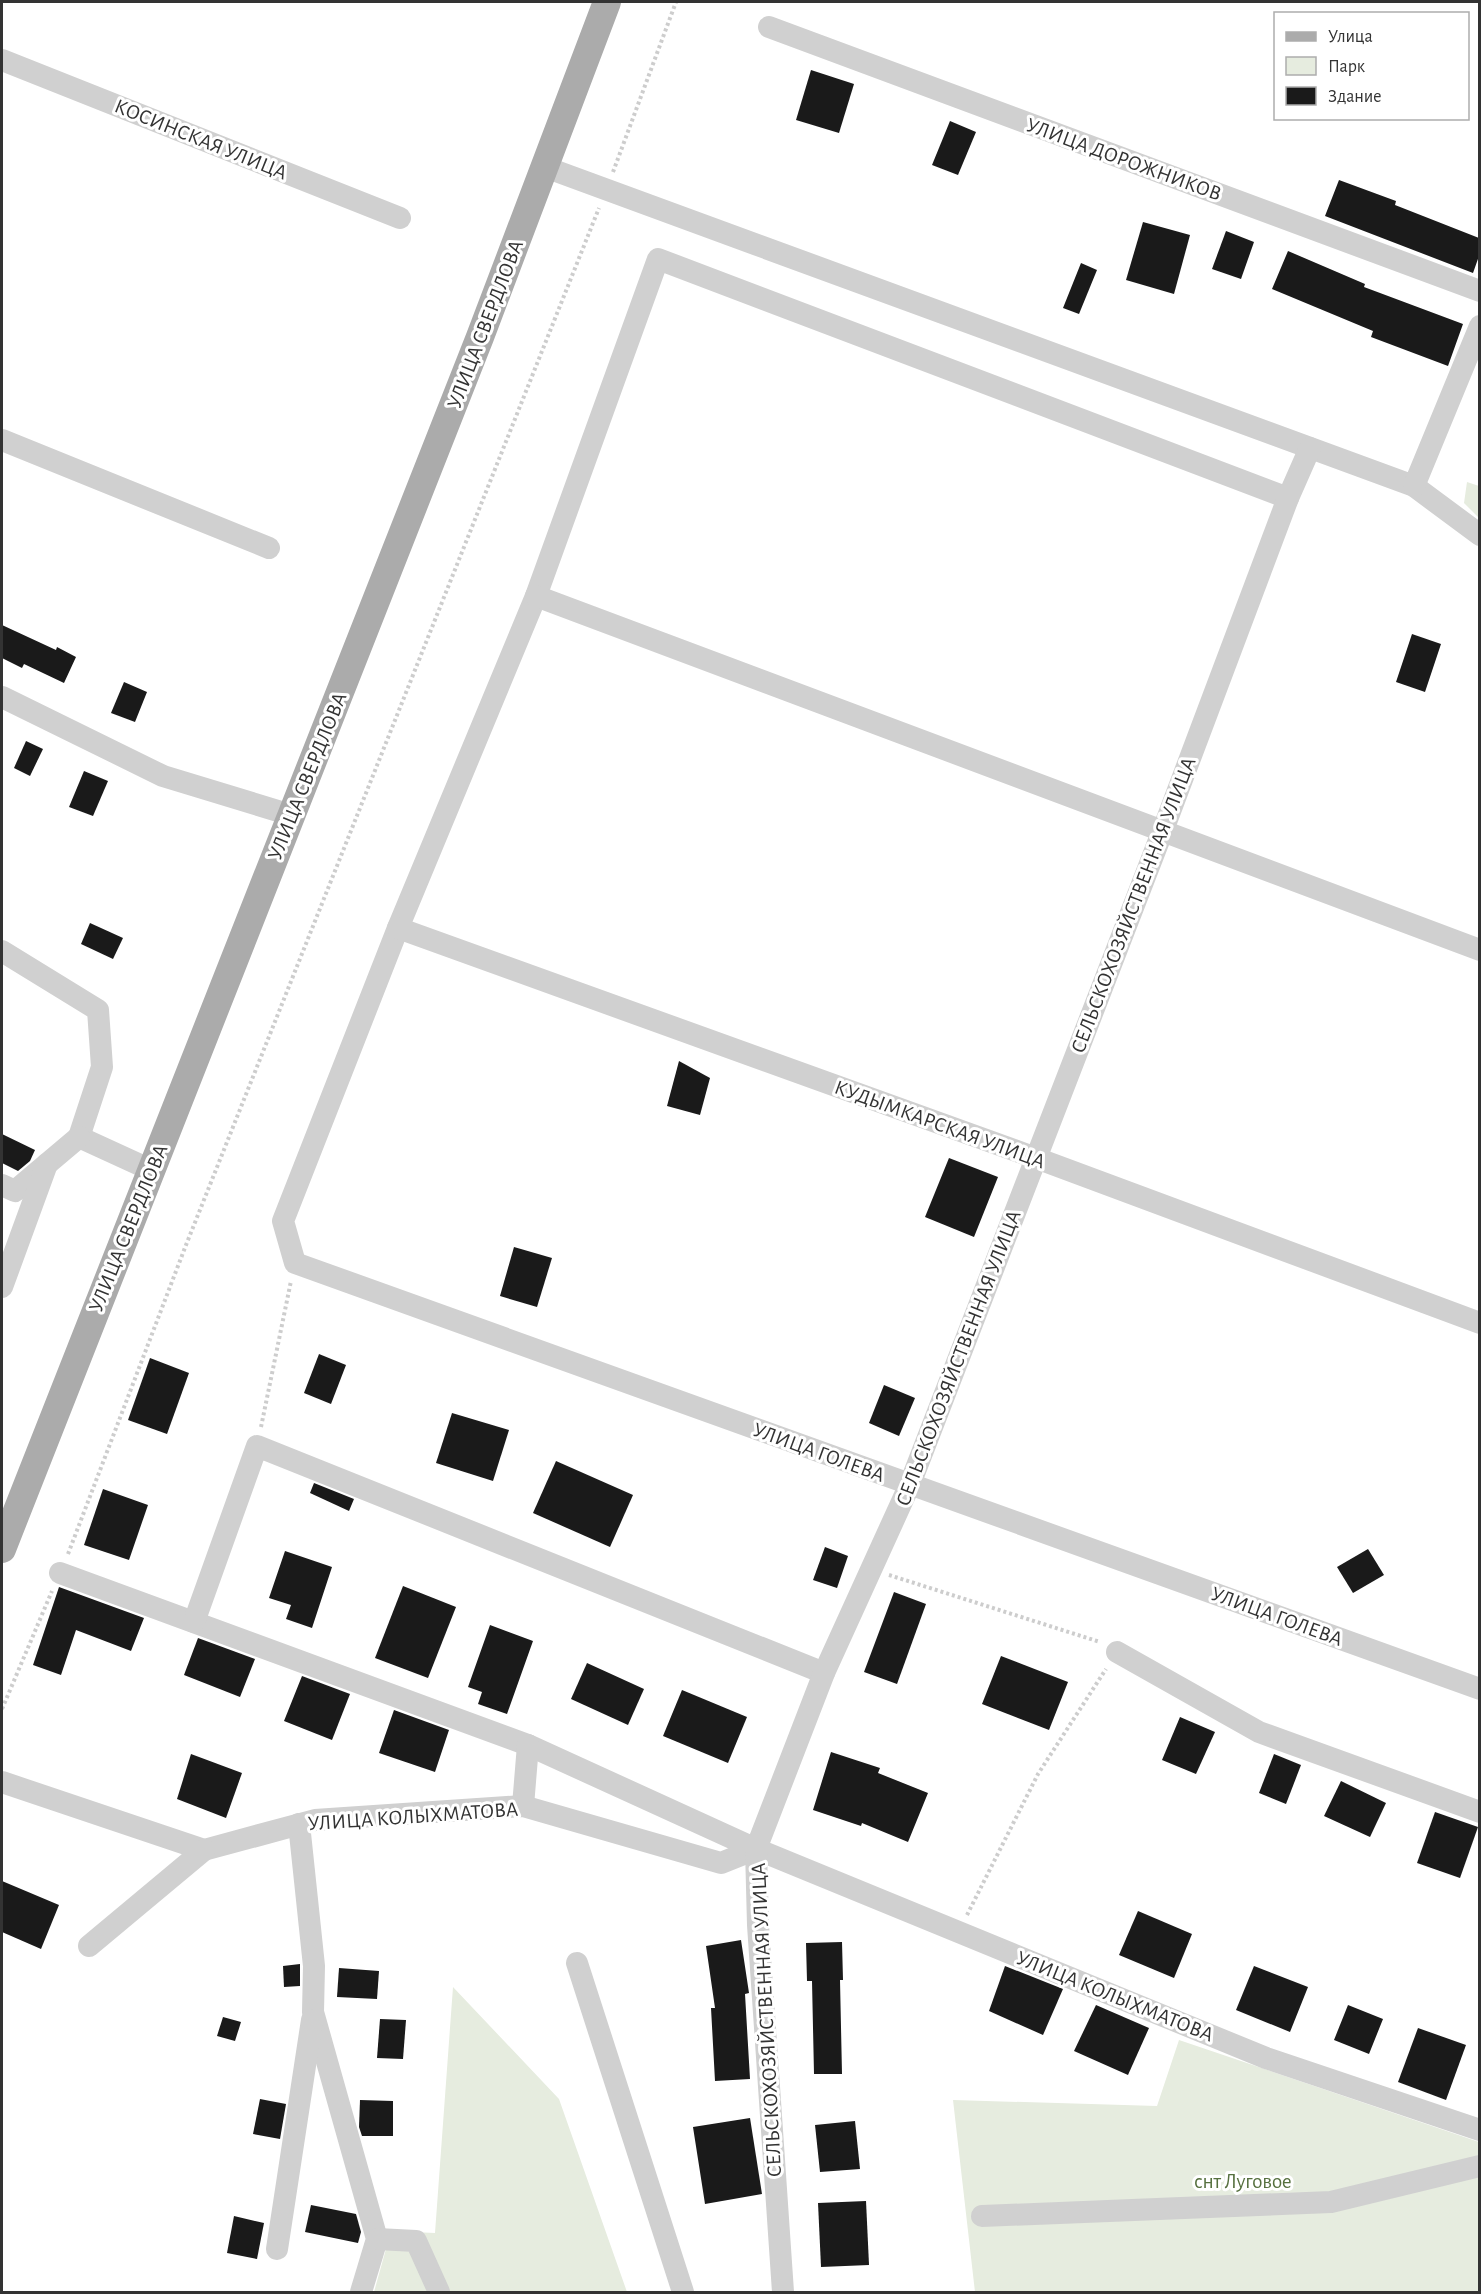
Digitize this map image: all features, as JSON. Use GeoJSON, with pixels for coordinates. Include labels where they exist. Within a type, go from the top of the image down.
{"type":"FeatureCollection","features":[{"type":"Feature","properties":{"kind":"main road","name":"УЛИЦА СВЕРДЛОВА"},"geometry":{"type":"LineString","coordinates":[[2,1549],[480,337],[607,2]]}},
{"type":"Feature","properties":{"kind":"street","name":"УЛИЦА ДОРОЖНИКОВ"},"geometry":{"type":"LineString","coordinates":[[769,27],[1479,291]]}},
{"type":"Feature","properties":{"kind":"street","name":"КОСИНСКАЯ УЛИЦА"},"geometry":{"type":"LineString","coordinates":[[2,60],[400,218]]}},
{"type":"Feature","properties":{"kind":"street"},"geometry":{"type":"LineString","coordinates":[[544,167],[1414,486],[1479,535]]}},
{"type":"Feature","properties":{"kind":"street"},"geometry":{"type":"LineString","coordinates":[[295,1263],[283,1221],[398,928],[536,596],[658,259],[1288,498]]}},
{"type":"Feature","properties":{"kind":"street"},"geometry":{"type":"LineString","coordinates":[[1414,486],[1479,326]]}},
{"type":"Feature","properties":{"kind":"street"},"geometry":{"type":"LineString","coordinates":[[2,440],[269,548]]}},
{"type":"Feature","properties":{"kind":"street","name":"СЕЛЬСКОХОЗЯЙСТВЕННАЯ УЛИЦА"},"geometry":{"type":"LineString","coordinates":[[783,2292],[758,1925],[756,1848],[824,1673],[910,1484],[1163,830],[1288,498],[1310,448]]}},
{"type":"Feature","properties":{"kind":"street"},"geometry":{"type":"LineString","coordinates":[[536,596],[1479,950]]}},
{"type":"Feature","properties":{"kind":"street"},"geometry":{"type":"LineString","coordinates":[[2,697],[163,776],[291,815]]}},
{"type":"Feature","properties":{"kind":"street","name":"КУДЫМКАРСКАЯ УЛИЦА"},"geometry":{"type":"LineString","coordinates":[[398,928],[1036,1158],[1479,1323]]}},
{"type":"Feature","properties":{"kind":"street"},"geometry":{"type":"LineString","coordinates":[[2,951],[98,1010],[102,1067],[79,1137],[15,1191],[2,1185]]}},
{"type":"Feature","properties":{"kind":"street"},"geometry":{"type":"LineString","coordinates":[[79,1137],[151,1170]]}},
{"type":"Feature","properties":{"kind":"street"},"geometry":{"type":"LineString","coordinates":[[2,1287],[47,1164]]}},
{"type":"Feature","properties":{"kind":"street","name":"УЛИЦА ГОЛЕВА"},"geometry":{"type":"LineString","coordinates":[[295,1263],[1479,1689]]}},
{"type":"Feature","properties":{"kind":"street"},"geometry":{"type":"LineString","coordinates":[[194,1622],[257,1446],[824,1673]]}},
{"type":"Feature","properties":{"kind":"street","name":"УЛИЦА КОЛЫХМАТОВА"},"geometry":{"type":"LineString","coordinates":[[60,1573],[528,1745],[756,1848],[1266,2058],[1479,2130]]}},
{"type":"Feature","properties":{"kind":"street"},"geometry":{"type":"LineString","coordinates":[[1118,1652],[1259,1732],[1479,1812]]}},
{"type":"Feature","properties":{"kind":"street"},"geometry":{"type":"LineString","coordinates":[[523,1806],[528,1745]]}},
{"type":"Feature","properties":{"kind":"street"},"geometry":{"type":"LineString","coordinates":[[2,1782],[204,1850]]}},
{"type":"Feature","properties":{"kind":"street","name":"УЛИЦА КОЛЫХМАТОВА"},"geometry":{"type":"LineString","coordinates":[[204,1850],[315,1820],[523,1806],[721,1863],[756,1848]]}},
{"type":"Feature","properties":{"kind":"street"},"geometry":{"type":"LineString","coordinates":[[277,2249],[313,2012],[314,1966],[299,1824]]}},
{"type":"Feature","properties":{"kind":"street"},"geometry":{"type":"LineString","coordinates":[[89,1946],[204,1850]]}},
{"type":"Feature","properties":{"kind":"street"},"geometry":{"type":"LineString","coordinates":[[577,1964],[683,2292]]}},
{"type":"Feature","properties":{"kind":"street"},"geometry":{"type":"LineString","coordinates":[[313,2012],[377,2239],[361,2292]]}},
{"type":"Feature","properties":{"kind":"street"},"geometry":{"type":"LineString","coordinates":[[982,2216],[1331,2202],[1479,2166]]}},
{"type":"Feature","properties":{"kind":"street"},"geometry":{"type":"LineString","coordinates":[[377,2239],[416,2241],[439,2292]]}},
{"type":"Feature","properties":{"kind":"path"},"geometry":{"type":"LineString","coordinates":[[2,1709],[60,1573],[190,1234],[606,189],[676,2]]}},
{"type":"Feature","properties":{"kind":"path"},"geometry":{"type":"LineString","coordinates":[[257,1446],[295,1263]]}},
{"type":"Feature","properties":{"kind":"path"},"geometry":{"type":"LineString","coordinates":[[872,1569],[1098,1641],[1118,1652],[1038,1774],[959,1932]]}},
{"type":"Feature","properties":{"kind":"green space"},"geometry":{"type":"Polygon","coordinates":[[[1467,482],[1479,486],[1479,518],[1464,503],[1467,482]]]}},
{"type":"Feature","properties":{"kind":"green space"},"geometry":{"type":"Polygon","coordinates":[[[453,1987],[559,2099],[627,2292],[374,2292],[391,2231],[435,2233],[453,1987]]]}},
{"type":"Feature","properties":{"kind":"green space","name":"снт Луговое"},"geometry":{"type":"Polygon","coordinates":[[[1179,2040],[1479,2142],[1479,2292],[975,2292],[953,2100],[1157,2106],[1179,2040]]]}},
{"type":"Feature","properties":{"kind":"building"},"geometry":{"type":"Polygon","coordinates":[[[811,70],[854,84],[839,133],[796,120],[811,70]]]}},
{"type":"Feature","properties":{"kind":"building"},"geometry":{"type":"Polygon","coordinates":[[[950,121],[976,132],[958,175],[932,165],[950,121]]]}},
{"type":"Feature","properties":{"kind":"building"},"geometry":{"type":"Polygon","coordinates":[[[1339,180],[1396,201],[1395,205],[1479,238],[1479,256],[1473,273],[1325,216],[1339,180]]]}},
{"type":"Feature","properties":{"kind":"building"},"geometry":{"type":"Polygon","coordinates":[[[1143,222],[1190,235],[1174,294],[1126,280],[1143,222]]]}},
{"type":"Feature","properties":{"kind":"building"},"geometry":{"type":"Polygon","coordinates":[[[1226,231],[1254,242],[1241,279],[1212,269],[1226,231]]]}},
{"type":"Feature","properties":{"kind":"building"},"geometry":{"type":"Polygon","coordinates":[[[1288,251],[1365,284],[1364,287],[1463,324],[1448,366],[1371,337],[1373,331],[1272,289],[1288,251]]]}},
{"type":"Feature","properties":{"kind":"building"},"geometry":{"type":"Polygon","coordinates":[[[1081,263],[1097,270],[1079,314],[1063,308],[1081,263]]]}},
{"type":"Feature","properties":{"kind":"building"},"geometry":{"type":"Polygon","coordinates":[[[2,625],[76,657],[64,683],[24,664],[22,668],[2,658],[2,625]]]}},
{"type":"Feature","properties":{"kind":"building"},"geometry":{"type":"Polygon","coordinates":[[[1412,634],[1441,644],[1425,692],[1396,682],[1412,634]]]}},
{"type":"Feature","properties":{"kind":"building"},"geometry":{"type":"Polygon","coordinates":[[[124,682],[147,692],[135,722],[111,713],[124,682]]]}},
{"type":"Feature","properties":{"kind":"building"},"geometry":{"type":"Polygon","coordinates":[[[26,741],[43,749],[30,776],[14,768],[26,741]]]}},
{"type":"Feature","properties":{"kind":"building"},"geometry":{"type":"Polygon","coordinates":[[[84,771],[108,781],[93,816],[69,807],[84,771]]]}},
{"type":"Feature","properties":{"kind":"building"},"geometry":{"type":"Polygon","coordinates":[[[90,923],[123,938],[113,959],[81,944],[90,923]]]}},
{"type":"Feature","properties":{"kind":"building"},"geometry":{"type":"Polygon","coordinates":[[[679,1061],[710,1078],[700,1115],[667,1106],[679,1061]]]}},
{"type":"Feature","properties":{"kind":"building"},"geometry":{"type":"Polygon","coordinates":[[[2,1134],[35,1150],[30,1161],[18,1171],[2,1163],[2,1134]]]}},
{"type":"Feature","properties":{"kind":"building"},"geometry":{"type":"Polygon","coordinates":[[[949,1158],[998,1177],[974,1237],[925,1217],[949,1158]]]}},
{"type":"Feature","properties":{"kind":"building"},"geometry":{"type":"Polygon","coordinates":[[[514,1247],[552,1258],[537,1307],[500,1296],[514,1247]]]}},
{"type":"Feature","properties":{"kind":"building"},"geometry":{"type":"Polygon","coordinates":[[[319,1354],[346,1365],[331,1404],[304,1393],[319,1354]]]}},
{"type":"Feature","properties":{"kind":"building"},"geometry":{"type":"Polygon","coordinates":[[[150,1358],[189,1373],[167,1434],[128,1420],[150,1358]]]}},
{"type":"Feature","properties":{"kind":"building"},"geometry":{"type":"Polygon","coordinates":[[[884,1385],[915,1398],[899,1436],[869,1423],[884,1385]]]}},
{"type":"Feature","properties":{"kind":"building"},"geometry":{"type":"Polygon","coordinates":[[[452,1413],[509,1430],[493,1481],[436,1463],[452,1413]]]}},
{"type":"Feature","properties":{"kind":"building"},"geometry":{"type":"Polygon","coordinates":[[[556,1461],[633,1495],[610,1547],[533,1513],[556,1461]]]}},
{"type":"Feature","properties":{"kind":"building"},"geometry":{"type":"Polygon","coordinates":[[[314,1483],[354,1499],[349,1511],[310,1493],[314,1483]]]}},
{"type":"Feature","properties":{"kind":"building"},"geometry":{"type":"Polygon","coordinates":[[[103,1489],[148,1505],[129,1560],[84,1545],[103,1489]]]}},
{"type":"Feature","properties":{"kind":"building"},"geometry":{"type":"Polygon","coordinates":[[[825,1547],[848,1556],[837,1588],[813,1580],[825,1547]]]}},
{"type":"Feature","properties":{"kind":"building"},"geometry":{"type":"Polygon","coordinates":[[[1368,1549],[1384,1575],[1353,1593],[1337,1567],[1368,1549]]]}},
{"type":"Feature","properties":{"kind":"building"},"geometry":{"type":"Polygon","coordinates":[[[285,1551],[332,1567],[312,1628],[286,1619],[291,1605],[269,1598],[285,1551]]]}},
{"type":"Feature","properties":{"kind":"building"},"geometry":{"type":"Polygon","coordinates":[[[403,1586],[456,1607],[428,1678],[375,1658],[403,1586]]]}},
{"type":"Feature","properties":{"kind":"building"},"geometry":{"type":"Polygon","coordinates":[[[59,1587],[144,1618],[131,1651],[76,1630],[61,1675],[33,1665],[59,1587]]]}},
{"type":"Feature","properties":{"kind":"building"},"geometry":{"type":"Polygon","coordinates":[[[894,1592],[926,1604],[897,1684],[864,1672],[894,1592]]]}},
{"type":"Feature","properties":{"kind":"building"},"geometry":{"type":"Polygon","coordinates":[[[490,1625],[533,1641],[507,1714],[478,1704],[482,1692],[468,1687],[490,1625]]]}},
{"type":"Feature","properties":{"kind":"building"},"geometry":{"type":"Polygon","coordinates":[[[198,1638],[255,1659],[240,1697],[184,1675],[198,1638]]]}},
{"type":"Feature","properties":{"kind":"building"},"geometry":{"type":"Polygon","coordinates":[[[1001,1656],[1068,1682],[1049,1730],[982,1704],[1001,1656]]]}},
{"type":"Feature","properties":{"kind":"building"},"geometry":{"type":"Polygon","coordinates":[[[587,1663],[644,1689],[628,1725],[571,1699],[587,1663]]]}},
{"type":"Feature","properties":{"kind":"building"},"geometry":{"type":"Polygon","coordinates":[[[302,1676],[350,1694],[332,1740],[284,1721],[302,1676]]]}},
{"type":"Feature","properties":{"kind":"building"},"geometry":{"type":"Polygon","coordinates":[[[682,1690],[747,1717],[728,1763],[663,1736],[682,1690]]]}},
{"type":"Feature","properties":{"kind":"building"},"geometry":{"type":"Polygon","coordinates":[[[394,1710],[449,1730],[435,1772],[379,1753],[394,1710]]]}},
{"type":"Feature","properties":{"kind":"building"},"geometry":{"type":"Polygon","coordinates":[[[1180,1717],[1215,1732],[1196,1774],[1162,1760],[1180,1717]]]}},
{"type":"Feature","properties":{"kind":"building"},"geometry":{"type":"Polygon","coordinates":[[[831,1752],[880,1768],[878,1773],[928,1793],[908,1842],[862,1823],[861,1826],[813,1810],[831,1752]]]}},
{"type":"Feature","properties":{"kind":"building"},"geometry":{"type":"Polygon","coordinates":[[[191,1754],[242,1773],[226,1818],[177,1799],[191,1754]]]}},
{"type":"Feature","properties":{"kind":"building"},"geometry":{"type":"Polygon","coordinates":[[[1274,1754],[1301,1765],[1286,1804],[1259,1793],[1274,1754]]]}},
{"type":"Feature","properties":{"kind":"building"},"geometry":{"type":"Polygon","coordinates":[[[1341,1781],[1386,1803],[1370,1837],[1324,1816],[1341,1781]]]}},
{"type":"Feature","properties":{"kind":"building"},"geometry":{"type":"Polygon","coordinates":[[[1435,1812],[1478,1827],[1460,1878],[1417,1863],[1435,1812]]]}},
{"type":"Feature","properties":{"kind":"building"},"geometry":{"type":"Polygon","coordinates":[[[2,1881],[59,1905],[41,1949],[2,1932],[2,1881]]]}},
{"type":"Feature","properties":{"kind":"building"},"geometry":{"type":"Polygon","coordinates":[[[1138,1911],[1192,1934],[1174,1978],[1119,1955],[1138,1911]]]}},
{"type":"Feature","properties":{"kind":"building"},"geometry":{"type":"Polygon","coordinates":[[[741,1940],[749,1993],[745,1994],[750,2079],[715,2081],[711,2008],[715,2008],[706,1946],[741,1940]]]}},
{"type":"Feature","properties":{"kind":"building"},"geometry":{"type":"Polygon","coordinates":[[[842,1942],[843,1980],[840,1980],[842,2074],[814,2074],[812,1981],[807,1981],[806,1943],[842,1942]]]}},
{"type":"Feature","properties":{"kind":"building"},"geometry":{"type":"Polygon","coordinates":[[[300,1964],[300,1986],[284,1987],[283,1966],[300,1964]]]}},
{"type":"Feature","properties":{"kind":"building"},"geometry":{"type":"Polygon","coordinates":[[[1005,1966],[1063,1989],[1043,2035],[989,2011],[1005,1966]]]}},
{"type":"Feature","properties":{"kind":"building"},"geometry":{"type":"Polygon","coordinates":[[[1254,1966],[1308,1987],[1290,2032],[1236,2010],[1254,1966]]]}},
{"type":"Feature","properties":{"kind":"building"},"geometry":{"type":"Polygon","coordinates":[[[339,1968],[379,1971],[377,1999],[337,1997],[339,1968]]]}},
{"type":"Feature","properties":{"kind":"building"},"geometry":{"type":"Polygon","coordinates":[[[1096,2005],[1149,2028],[1128,2075],[1074,2051],[1096,2005]]]}},
{"type":"Feature","properties":{"kind":"building"},"geometry":{"type":"Polygon","coordinates":[[[1348,2005],[1383,2019],[1369,2054],[1334,2040],[1348,2005]]]}},
{"type":"Feature","properties":{"kind":"building"},"geometry":{"type":"Polygon","coordinates":[[[223,2017],[241,2022],[235,2041],[217,2036],[223,2017]]]}},
{"type":"Feature","properties":{"kind":"building"},"geometry":{"type":"Polygon","coordinates":[[[380,2019],[406,2020],[403,2059],[377,2058],[380,2019]]]}},
{"type":"Feature","properties":{"kind":"building"},"geometry":{"type":"Polygon","coordinates":[[[1418,2028],[1466,2045],[1446,2100],[1398,2082],[1418,2028]]]}},
{"type":"Feature","properties":{"kind":"building"},"geometry":{"type":"Polygon","coordinates":[[[260,2099],[286,2104],[280,2139],[253,2134],[260,2099]]]}},
{"type":"Feature","properties":{"kind":"building"},"geometry":{"type":"Polygon","coordinates":[[[360,2100],[393,2101],[393,2136],[362,2136],[359,2127],[360,2100]]]}},
{"type":"Feature","properties":{"kind":"building"},"geometry":{"type":"Polygon","coordinates":[[[750,2118],[762,2194],[705,2204],[693,2127],[750,2118]]]}},
{"type":"Feature","properties":{"kind":"building"},"geometry":{"type":"Polygon","coordinates":[[[855,2121],[860,2169],[820,2172],[815,2125],[855,2121]]]}},
{"type":"Feature","properties":{"kind":"building"},"geometry":{"type":"Polygon","coordinates":[[[866,2201],[869,2265],[821,2267],[818,2203],[866,2201]]]}},
{"type":"Feature","properties":{"kind":"building"},"geometry":{"type":"Polygon","coordinates":[[[311,2205],[356,2214],[361,2232],[358,2243],[305,2232],[311,2205]]]}},
{"type":"Feature","properties":{"kind":"building"},"geometry":{"type":"Polygon","coordinates":[[[234,2216],[264,2223],[257,2259],[227,2253],[234,2216]]]}}]}
